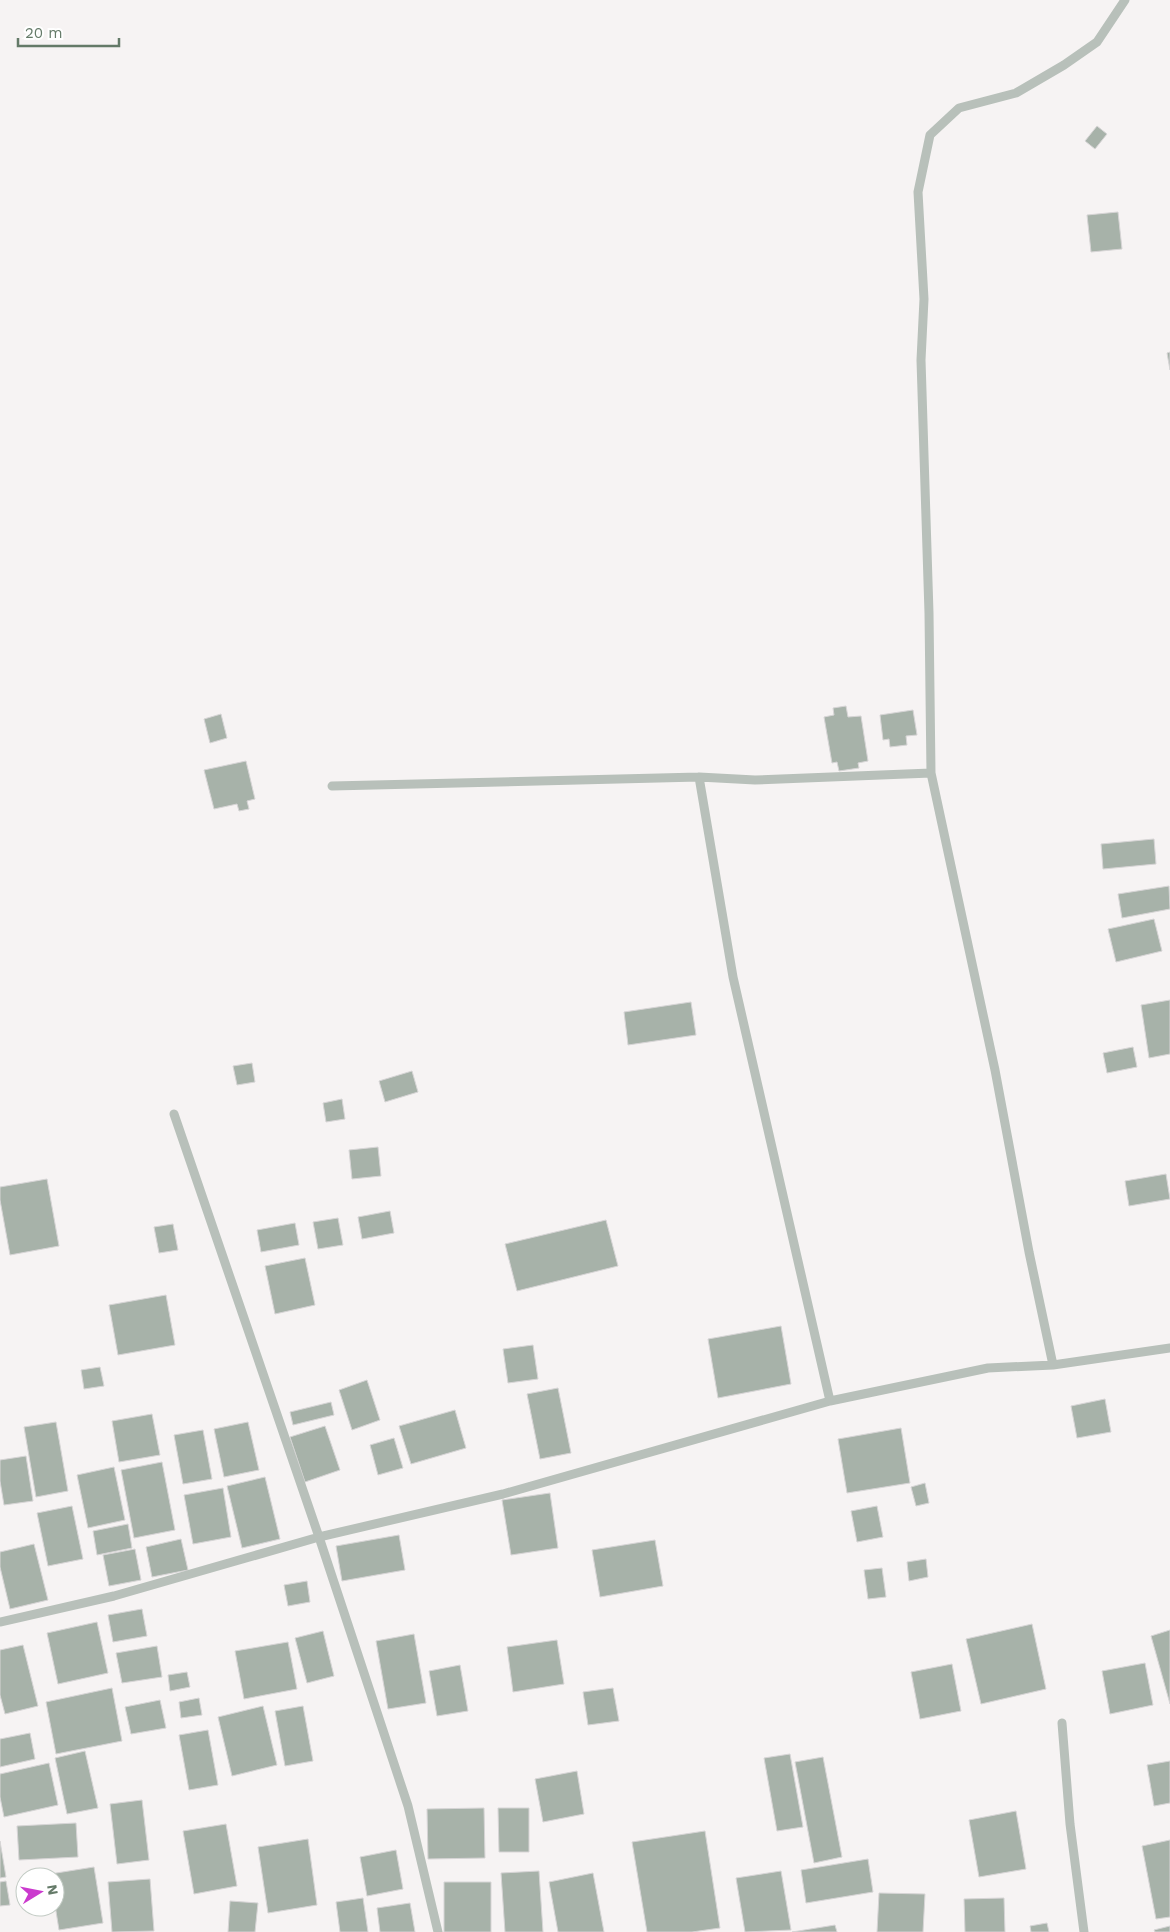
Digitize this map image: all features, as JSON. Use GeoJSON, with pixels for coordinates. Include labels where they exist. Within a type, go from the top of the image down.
{"type":"FeatureCollection","features":[{"type":"Feature","properties":{"kind":"street"},"geometry":{"type":"LineString","coordinates":[[1053,1365],[994,1070],[931,773],[929,613],[921,360],[924,298],[918,192],[930,135],[959,108],[1016,93],[1064,65],[1097,42],[1124,0]]}},
{"type":"Feature","properties":{"kind":"street"},"geometry":{"type":"LineString","coordinates":[[332,786],[699,777],[755,780],[931,773]]}},
{"type":"Feature","properties":{"kind":"street"},"geometry":{"type":"LineString","coordinates":[[699,777],[733,977],[830,1400]]}},
{"type":"Feature","properties":{"kind":"street"},"geometry":{"type":"LineString","coordinates":[[174,1114],[319,1537],[408,1806],[438,1932]]}},
{"type":"Feature","properties":{"kind":"street"},"geometry":{"type":"LineString","coordinates":[[0,1622],[114,1596],[319,1537],[503,1494],[830,1400],[988,1368],[1053,1365],[1170,1348]]}},
{"type":"Feature","properties":{"kind":"street"},"geometry":{"type":"LineString","coordinates":[[1062,1723],[1070,1824],[1084,1932]]}},
{"type":"Feature","properties":{"kind":"building"},"geometry":{"type":"Polygon","coordinates":[[[1097,126],[1107,134],[1095,149],[1085,141],[1097,126]]]}},
{"type":"Feature","properties":{"kind":"building"},"geometry":{"type":"Polygon","coordinates":[[[1118,212],[1122,249],[1091,252],[1087,215],[1118,212]]]}},
{"type":"Feature","properties":{"kind":"building"},"geometry":{"type":"Polygon","coordinates":[[[1170,352],[1170,370],[1167,353],[1170,352]]]}},
{"type":"Feature","properties":{"kind":"building"},"geometry":{"type":"Polygon","coordinates":[[[846,706],[848,717],[861,716],[868,761],[858,763],[859,768],[839,771],[837,762],[832,763],[824,717],[834,715],[833,708],[846,706]]]}},
{"type":"Feature","properties":{"kind":"building"},"geometry":{"type":"Polygon","coordinates":[[[913,710],[917,735],[906,736],[907,745],[890,747],[889,739],[883,740],[880,715],[913,710]]]}},
{"type":"Feature","properties":{"kind":"building"},"geometry":{"type":"Polygon","coordinates":[[[221,714],[227,738],[210,743],[204,719],[221,714]]]}},
{"type":"Feature","properties":{"kind":"building"},"geometry":{"type":"Polygon","coordinates":[[[246,761],[255,799],[247,801],[249,809],[239,811],[237,804],[214,809],[204,770],[246,761]]]}},
{"type":"Feature","properties":{"kind":"building"},"geometry":{"type":"Polygon","coordinates":[[[1154,839],[1156,864],[1103,869],[1101,844],[1154,839]]]}},
{"type":"Feature","properties":{"kind":"building"},"geometry":{"type":"Polygon","coordinates":[[[1169,886],[1170,909],[1122,918],[1118,894],[1169,886]]]}},
{"type":"Feature","properties":{"kind":"building"},"geometry":{"type":"Polygon","coordinates":[[[1154,919],[1162,951],[1116,962],[1108,929],[1154,919]]]}},
{"type":"Feature","properties":{"kind":"building"},"geometry":{"type":"Polygon","coordinates":[[[1170,1000],[1170,1054],[1149,1058],[1141,1005],[1170,1000]]]}},
{"type":"Feature","properties":{"kind":"building"},"geometry":{"type":"Polygon","coordinates":[[[691,1002],[696,1035],[628,1045],[624,1012],[691,1002]]]}},
{"type":"Feature","properties":{"kind":"building"},"geometry":{"type":"Polygon","coordinates":[[[1133,1047],[1137,1067],[1107,1073],[1103,1053],[1133,1047]]]}},
{"type":"Feature","properties":{"kind":"building"},"geometry":{"type":"Polygon","coordinates":[[[252,1063],[255,1082],[237,1085],[233,1066],[252,1063]]]}},
{"type":"Feature","properties":{"kind":"building"},"geometry":{"type":"Polygon","coordinates":[[[412,1071],[418,1092],[385,1102],[379,1081],[412,1071]]]}},
{"type":"Feature","properties":{"kind":"building"},"geometry":{"type":"Polygon","coordinates":[[[342,1099],[345,1119],[326,1122],[323,1103],[342,1099]]]}},
{"type":"Feature","properties":{"kind":"building"},"geometry":{"type":"Polygon","coordinates":[[[378,1147],[381,1176],[352,1179],[349,1150],[378,1147]]]}},
{"type":"Feature","properties":{"kind":"building"},"geometry":{"type":"Polygon","coordinates":[[[1166,1174],[1170,1199],[1129,1206],[1125,1181],[1166,1174]]]}},
{"type":"Feature","properties":{"kind":"building"},"geometry":{"type":"Polygon","coordinates":[[[47,1179],[59,1246],[10,1255],[0,1200],[0,1187],[47,1179]]]}},
{"type":"Feature","properties":{"kind":"building"},"geometry":{"type":"Polygon","coordinates":[[[390,1211],[394,1233],[362,1239],[358,1217],[390,1211]]]}},
{"type":"Feature","properties":{"kind":"building"},"geometry":{"type":"Polygon","coordinates":[[[338,1218],[343,1245],[318,1249],[313,1222],[338,1218]]]}},
{"type":"Feature","properties":{"kind":"building"},"geometry":{"type":"Polygon","coordinates":[[[606,1220],[618,1266],[517,1291],[505,1244],[606,1220]]]}},
{"type":"Feature","properties":{"kind":"building"},"geometry":{"type":"Polygon","coordinates":[[[295,1223],[299,1245],[261,1252],[257,1230],[295,1223]]]}},
{"type":"Feature","properties":{"kind":"building"},"geometry":{"type":"Polygon","coordinates":[[[173,1224],[178,1250],[159,1253],[154,1227],[173,1224]]]}},
{"type":"Feature","properties":{"kind":"building"},"geometry":{"type":"Polygon","coordinates":[[[305,1258],[315,1305],[275,1314],[265,1266],[305,1258]]]}},
{"type":"Feature","properties":{"kind":"building"},"geometry":{"type":"Polygon","coordinates":[[[166,1295],[175,1345],[118,1355],[109,1305],[166,1295]]]}},
{"type":"Feature","properties":{"kind":"building"},"geometry":{"type":"Polygon","coordinates":[[[781,1326],[791,1384],[718,1398],[708,1339],[781,1326]]]}},
{"type":"Feature","properties":{"kind":"building"},"geometry":{"type":"Polygon","coordinates":[[[533,1345],[538,1379],[508,1383],[503,1349],[533,1345]]]}},
{"type":"Feature","properties":{"kind":"building"},"geometry":{"type":"Polygon","coordinates":[[[100,1367],[104,1386],[84,1389],[81,1370],[100,1367]]]}},
{"type":"Feature","properties":{"kind":"building"},"geometry":{"type":"Polygon","coordinates":[[[367,1380],[380,1420],[352,1430],[339,1390],[367,1380]]]}},
{"type":"Feature","properties":{"kind":"building"},"geometry":{"type":"Polygon","coordinates":[[[558,1388],[571,1453],[540,1459],[527,1394],[558,1388]]]}},
{"type":"Feature","properties":{"kind":"building"},"geometry":{"type":"Polygon","coordinates":[[[1105,1399],[1111,1432],[1077,1438],[1071,1406],[1105,1399]]]}},
{"type":"Feature","properties":{"kind":"building"},"geometry":{"type":"Polygon","coordinates":[[[331,1402],[334,1415],[293,1425],[290,1412],[331,1402]]]}},
{"type":"Feature","properties":{"kind":"building"},"geometry":{"type":"Polygon","coordinates":[[[455,1410],[466,1448],[411,1464],[399,1426],[455,1410]]]}},
{"type":"Feature","properties":{"kind":"building"},"geometry":{"type":"Polygon","coordinates":[[[152,1414],[160,1455],[119,1462],[112,1421],[152,1414]]]}},
{"type":"Feature","properties":{"kind":"building"},"geometry":{"type":"Polygon","coordinates":[[[56,1422],[68,1491],[36,1497],[24,1427],[56,1422]]]}},
{"type":"Feature","properties":{"kind":"building"},"geometry":{"type":"Polygon","coordinates":[[[248,1422],[259,1470],[224,1477],[214,1429],[248,1422]]]}},
{"type":"Feature","properties":{"kind":"building"},"geometry":{"type":"Polygon","coordinates":[[[325,1426],[340,1470],[305,1482],[290,1437],[325,1426]]]}},
{"type":"Feature","properties":{"kind":"building"},"geometry":{"type":"Polygon","coordinates":[[[901,1428],[910,1483],[847,1493],[838,1439],[901,1428]]]}},
{"type":"Feature","properties":{"kind":"building"},"geometry":{"type":"Polygon","coordinates":[[[203,1430],[212,1479],[183,1484],[174,1435],[203,1430]]]}},
{"type":"Feature","properties":{"kind":"building"},"geometry":{"type":"Polygon","coordinates":[[[394,1438],[403,1468],[378,1475],[370,1445],[394,1438]]]}},
{"type":"Feature","properties":{"kind":"building"},"geometry":{"type":"Polygon","coordinates":[[[26,1456],[33,1501],[4,1505],[0,1481],[0,1460],[26,1456]]]}},
{"type":"Feature","properties":{"kind":"building"},"geometry":{"type":"Polygon","coordinates":[[[162,1462],[175,1530],[134,1538],[121,1470],[162,1462]]]}},
{"type":"Feature","properties":{"kind":"building"},"geometry":{"type":"Polygon","coordinates":[[[114,1467],[125,1520],[88,1528],[77,1475],[114,1467]]]}},
{"type":"Feature","properties":{"kind":"building"},"geometry":{"type":"Polygon","coordinates":[[[265,1477],[280,1539],[242,1548],[227,1486],[265,1477]]]}},
{"type":"Feature","properties":{"kind":"building"},"geometry":{"type":"Polygon","coordinates":[[[925,1483],[929,1503],[916,1506],[911,1487],[925,1483]]]}},
{"type":"Feature","properties":{"kind":"building"},"geometry":{"type":"Polygon","coordinates":[[[223,1488],[231,1537],[193,1544],[184,1495],[223,1488]]]}},
{"type":"Feature","properties":{"kind":"building"},"geometry":{"type":"Polygon","coordinates":[[[550,1493],[558,1548],[511,1555],[502,1500],[550,1493]]]}},
{"type":"Feature","properties":{"kind":"building"},"geometry":{"type":"Polygon","coordinates":[[[72,1506],[83,1559],[48,1566],[37,1513],[72,1506]]]}},
{"type":"Feature","properties":{"kind":"building"},"geometry":{"type":"Polygon","coordinates":[[[877,1506],[883,1537],[857,1542],[851,1511],[877,1506]]]}},
{"type":"Feature","properties":{"kind":"building"},"geometry":{"type":"Polygon","coordinates":[[[128,1524],[132,1548],[97,1555],[93,1531],[128,1524]]]}},
{"type":"Feature","properties":{"kind":"building"},"geometry":{"type":"Polygon","coordinates":[[[399,1535],[405,1570],[342,1581],[336,1546],[399,1535]]]}},
{"type":"Feature","properties":{"kind":"building"},"geometry":{"type":"Polygon","coordinates":[[[181,1539],[188,1570],[152,1577],[146,1547],[181,1539]]]}},
{"type":"Feature","properties":{"kind":"building"},"geometry":{"type":"Polygon","coordinates":[[[655,1540],[663,1586],[600,1597],[592,1550],[655,1540]]]}},
{"type":"Feature","properties":{"kind":"building"},"geometry":{"type":"Polygon","coordinates":[[[34,1544],[48,1600],[10,1609],[0,1567],[0,1552],[34,1544]]]}},
{"type":"Feature","properties":{"kind":"building"},"geometry":{"type":"Polygon","coordinates":[[[135,1549],[141,1580],[109,1586],[103,1555],[135,1549]]]}},
{"type":"Feature","properties":{"kind":"building"},"geometry":{"type":"Polygon","coordinates":[[[926,1559],[928,1577],[909,1581],[907,1562],[926,1559]]]}},
{"type":"Feature","properties":{"kind":"building"},"geometry":{"type":"Polygon","coordinates":[[[882,1568],[886,1597],[868,1599],[864,1570],[882,1568]]]}},
{"type":"Feature","properties":{"kind":"building"},"geometry":{"type":"Polygon","coordinates":[[[307,1581],[310,1602],[288,1606],[284,1585],[307,1581]]]}},
{"type":"Feature","properties":{"kind":"building"},"geometry":{"type":"Polygon","coordinates":[[[142,1609],[147,1636],[113,1642],[108,1615],[142,1609]]]}},
{"type":"Feature","properties":{"kind":"building"},"geometry":{"type":"Polygon","coordinates":[[[97,1622],[108,1673],[58,1684],[47,1633],[97,1622]]]}},
{"type":"Feature","properties":{"kind":"building"},"geometry":{"type":"Polygon","coordinates":[[[1032,1624],[1046,1689],[981,1704],[966,1639],[1032,1624]]]}},
{"type":"Feature","properties":{"kind":"building"},"geometry":{"type":"Polygon","coordinates":[[[1170,1630],[1170,1704],[1151,1636],[1170,1630]]]}},
{"type":"Feature","properties":{"kind":"building"},"geometry":{"type":"Polygon","coordinates":[[[323,1631],[334,1676],[307,1683],[295,1638],[323,1631]]]}},
{"type":"Feature","properties":{"kind":"building"},"geometry":{"type":"Polygon","coordinates":[[[414,1634],[426,1703],[388,1709],[376,1641],[414,1634]]]}},
{"type":"Feature","properties":{"kind":"building"},"geometry":{"type":"Polygon","coordinates":[[[557,1640],[564,1684],[513,1692],[507,1647],[557,1640]]]}},
{"type":"Feature","properties":{"kind":"building"},"geometry":{"type":"Polygon","coordinates":[[[288,1642],[297,1689],[244,1699],[235,1651],[288,1642]]]}},
{"type":"Feature","properties":{"kind":"building"},"geometry":{"type":"Polygon","coordinates":[[[23,1645],[38,1706],[5,1714],[0,1695],[0,1650],[23,1645]]]}},
{"type":"Feature","properties":{"kind":"building"},"geometry":{"type":"Polygon","coordinates":[[[157,1646],[162,1677],[122,1683],[116,1653],[157,1646]]]}},
{"type":"Feature","properties":{"kind":"building"},"geometry":{"type":"Polygon","coordinates":[[[1145,1663],[1153,1705],[1110,1714],[1102,1671],[1145,1663]]]}},
{"type":"Feature","properties":{"kind":"building"},"geometry":{"type":"Polygon","coordinates":[[[952,1664],[961,1711],[920,1719],[911,1672],[952,1664]]]}},
{"type":"Feature","properties":{"kind":"building"},"geometry":{"type":"Polygon","coordinates":[[[460,1665],[468,1711],[437,1716],[429,1671],[460,1665]]]}},
{"type":"Feature","properties":{"kind":"building"},"geometry":{"type":"Polygon","coordinates":[[[187,1672],[190,1687],[170,1691],[168,1675],[187,1672]]]}},
{"type":"Feature","properties":{"kind":"building"},"geometry":{"type":"Polygon","coordinates":[[[112,1688],[122,1741],[56,1754],[46,1702],[112,1688]]]}},
{"type":"Feature","properties":{"kind":"building"},"geometry":{"type":"Polygon","coordinates":[[[613,1688],[619,1721],[588,1725],[583,1692],[613,1688]]]}},
{"type":"Feature","properties":{"kind":"building"},"geometry":{"type":"Polygon","coordinates":[[[199,1698],[202,1715],[181,1718],[179,1702],[199,1698]]]}},
{"type":"Feature","properties":{"kind":"building"},"geometry":{"type":"Polygon","coordinates":[[[160,1700],[166,1728],[131,1734],[125,1707],[160,1700]]]}},
{"type":"Feature","properties":{"kind":"building"},"geometry":{"type":"Polygon","coordinates":[[[263,1706],[277,1765],[232,1776],[218,1717],[263,1706]]]}},
{"type":"Feature","properties":{"kind":"building"},"geometry":{"type":"Polygon","coordinates":[[[303,1706],[313,1761],[285,1766],[275,1711],[303,1706]]]}},
{"type":"Feature","properties":{"kind":"building"},"geometry":{"type":"Polygon","coordinates":[[[208,1730],[218,1785],[189,1790],[179,1735],[208,1730]]]}},
{"type":"Feature","properties":{"kind":"building"},"geometry":{"type":"Polygon","coordinates":[[[30,1733],[35,1759],[0,1767],[0,1739],[30,1733]]]}},
{"type":"Feature","properties":{"kind":"building"},"geometry":{"type":"Polygon","coordinates":[[[85,1751],[98,1808],[67,1814],[55,1758],[85,1751]]]}},
{"type":"Feature","properties":{"kind":"building"},"geometry":{"type":"Polygon","coordinates":[[[790,1754],[803,1827],[777,1831],[764,1758],[790,1754]]]}},
{"type":"Feature","properties":{"kind":"building"},"geometry":{"type":"Polygon","coordinates":[[[823,1757],[842,1857],[814,1863],[795,1762],[823,1757]]]}},
{"type":"Feature","properties":{"kind":"building"},"geometry":{"type":"Polygon","coordinates":[[[1170,1761],[1170,1803],[1154,1806],[1147,1765],[1170,1761]]]}},
{"type":"Feature","properties":{"kind":"building"},"geometry":{"type":"Polygon","coordinates":[[[49,1763],[58,1805],[4,1817],[0,1797],[0,1774],[49,1763]]]}},
{"type":"Feature","properties":{"kind":"building"},"geometry":{"type":"Polygon","coordinates":[[[577,1771],[584,1814],[543,1822],[535,1779],[577,1771]]]}},
{"type":"Feature","properties":{"kind":"building"},"geometry":{"type":"Polygon","coordinates":[[[142,1800],[149,1860],[117,1864],[110,1804],[142,1800]]]}},
{"type":"Feature","properties":{"kind":"building"},"geometry":{"type":"Polygon","coordinates":[[[484,1808],[485,1858],[428,1859],[427,1809],[484,1808]]]}},
{"type":"Feature","properties":{"kind":"building"},"geometry":{"type":"Polygon","coordinates":[[[498,1808],[529,1808],[529,1852],[499,1852],[498,1808]]]}},
{"type":"Feature","properties":{"kind":"building"},"geometry":{"type":"Polygon","coordinates":[[[1016,1811],[1026,1869],[979,1877],[969,1820],[1016,1811]]]}},
{"type":"Feature","properties":{"kind":"building"},"geometry":{"type":"Polygon","coordinates":[[[76,1823],[78,1857],[19,1860],[17,1826],[76,1823]]]}},
{"type":"Feature","properties":{"kind":"building"},"geometry":{"type":"Polygon","coordinates":[[[226,1824],[237,1886],[194,1894],[183,1831],[226,1824]]]}},
{"type":"Feature","properties":{"kind":"building"},"geometry":{"type":"Polygon","coordinates":[[[705,1831],[720,1928],[692,1932],[647,1932],[632,1842],[705,1831]]]}},
{"type":"Feature","properties":{"kind":"building"},"geometry":{"type":"Polygon","coordinates":[[[308,1839],[317,1905],[268,1913],[258,1847],[308,1839]]]}},
{"type":"Feature","properties":{"kind":"building"},"geometry":{"type":"Polygon","coordinates":[[[1170,1840],[1170,1917],[1156,1919],[1142,1846],[1170,1840]]]}},
{"type":"Feature","properties":{"kind":"building"},"geometry":{"type":"Polygon","coordinates":[[[0,1841],[6,1877],[0,1878],[0,1841]]]}},
{"type":"Feature","properties":{"kind":"building"},"geometry":{"type":"Polygon","coordinates":[[[396,1850],[403,1889],[367,1896],[360,1857],[396,1850]]]}},
{"type":"Feature","properties":{"kind":"building"},"geometry":{"type":"Polygon","coordinates":[[[868,1859],[873,1892],[806,1903],[801,1870],[868,1859]]]}},
{"type":"Feature","properties":{"kind":"building"},"geometry":{"type":"Polygon","coordinates":[[[94,1867],[103,1923],[59,1930],[57,1917],[65,1917],[65,1872],[94,1867]]]}},
{"type":"Feature","properties":{"kind":"building"},"geometry":{"type":"Polygon","coordinates":[[[539,1871],[543,1932],[505,1932],[501,1873],[539,1871]]]}},
{"type":"Feature","properties":{"kind":"building"},"geometry":{"type":"Polygon","coordinates":[[[781,1871],[791,1930],[745,1932],[736,1878],[781,1871]]]}},
{"type":"Feature","properties":{"kind":"building"},"geometry":{"type":"Polygon","coordinates":[[[593,1873],[604,1932],[558,1932],[549,1882],[593,1873]]]}},
{"type":"Feature","properties":{"kind":"building"},"geometry":{"type":"Polygon","coordinates":[[[150,1879],[154,1931],[112,1932],[108,1882],[150,1879]]]}},
{"type":"Feature","properties":{"kind":"building"},"geometry":{"type":"Polygon","coordinates":[[[6,1881],[10,1905],[0,1906],[0,1882],[6,1881]]]}},
{"type":"Feature","properties":{"kind":"building"},"geometry":{"type":"Polygon","coordinates":[[[444,1882],[491,1882],[491,1932],[444,1932],[444,1882]]]}},
{"type":"Feature","properties":{"kind":"building"},"geometry":{"type":"Polygon","coordinates":[[[879,1893],[925,1894],[923,1932],[877,1932],[879,1893]]]}},
{"type":"Feature","properties":{"kind":"building"},"geometry":{"type":"Polygon","coordinates":[[[363,1898],[368,1932],[340,1932],[336,1902],[363,1898]]]}},
{"type":"Feature","properties":{"kind":"building"},"geometry":{"type":"Polygon","coordinates":[[[1004,1898],[1005,1932],[965,1932],[964,1899],[1004,1898]]]}},
{"type":"Feature","properties":{"kind":"building"},"geometry":{"type":"Polygon","coordinates":[[[230,1901],[258,1903],[255,1932],[228,1932],[230,1901]]]}},
{"type":"Feature","properties":{"kind":"building"},"geometry":{"type":"Polygon","coordinates":[[[410,1903],[415,1932],[380,1932],[377,1908],[410,1903]]]}},
{"type":"Feature","properties":{"kind":"building"},"geometry":{"type":"Polygon","coordinates":[[[1047,1923],[1049,1932],[1031,1932],[1030,1926],[1047,1923]]]}},
{"type":"Feature","properties":{"kind":"building"},"geometry":{"type":"Polygon","coordinates":[[[835,1925],[837,1932],[792,1932],[835,1925]]]}},
{"type":"Feature","properties":{"kind":"building"},"geometry":{"type":"Polygon","coordinates":[[[1170,1926],[1170,1932],[1155,1932],[1154,1930],[1170,1926]]]}}]}
